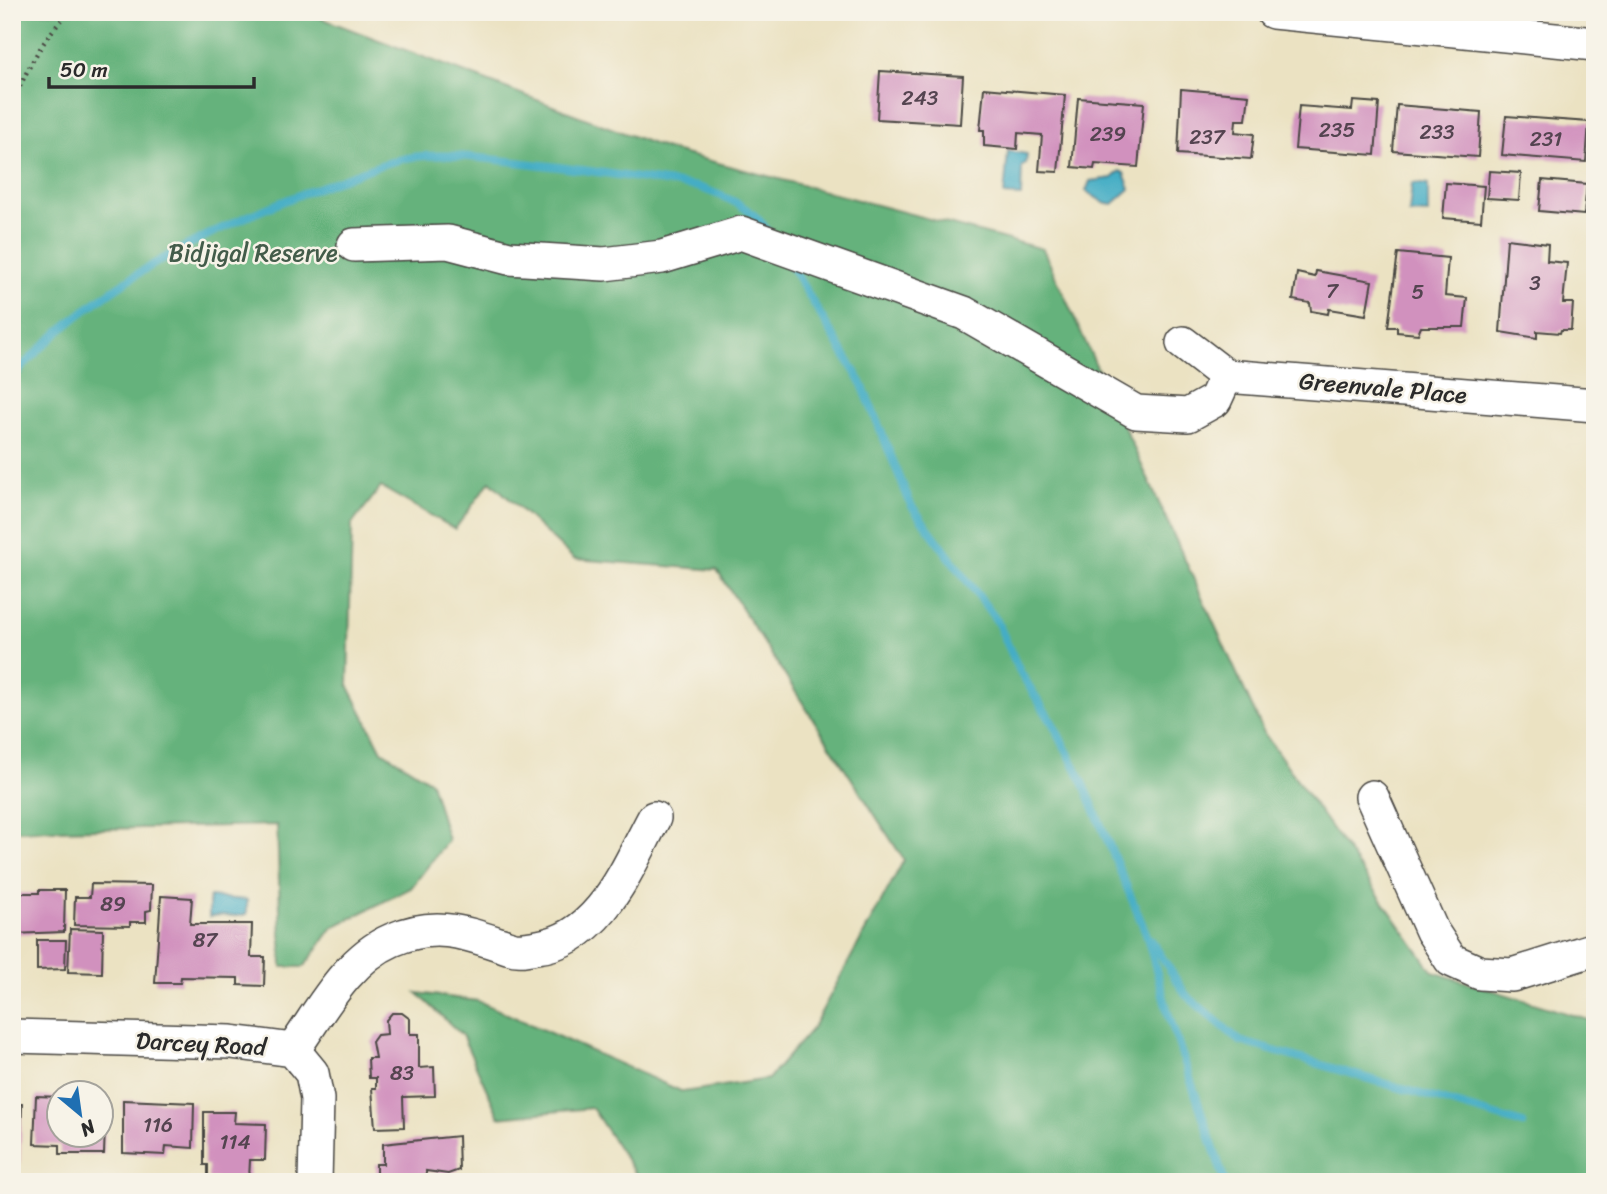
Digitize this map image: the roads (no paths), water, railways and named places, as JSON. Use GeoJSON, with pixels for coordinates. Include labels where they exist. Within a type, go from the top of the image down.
{"type":"FeatureCollection","features":[{"type":"Feature","properties":{"kind":"street"},"geometry":{"type":"LineString","coordinates":[[1273,12],[1595,44]]}},
{"type":"Feature","properties":{"kind":"street"},"geometry":{"type":"LineString","coordinates":[[354,245],[448,242],[509,258],[604,264],[662,257],[741,233],[964,313],[1136,412],[1188,415],[1215,400],[1226,376],[1183,343]]}},
{"type":"Feature","properties":{"kind":"street","name":"Greenvale Place"},"geometry":{"type":"LineString","coordinates":[[1226,376],[1595,405]]}},
{"type":"Feature","properties":{"kind":"street"},"geometry":{"type":"LineString","coordinates":[[1371,797],[1432,931],[1451,960],[1480,973],[1512,975],[1595,949]]}},
{"type":"Feature","properties":{"kind":"street"},"geometry":{"type":"LineString","coordinates":[[293,1050],[354,968],[391,940],[435,928],[475,934],[514,950],[552,945],[589,924],[617,888],[653,818]]}},
{"type":"Feature","properties":{"kind":"street","name":"Darcey Road"},"geometry":{"type":"LineString","coordinates":[[12,1036],[231,1042],[293,1050],[312,1073],[317,1099],[315,1182]]}},
{"type":"Feature","properties":{"kind":"water"},"geometry":{"type":"Polygon","coordinates":[[[1008,151],[1027,154],[1026,164],[1022,166],[1021,196],[1004,195],[1008,151]]]}},
{"type":"Feature","properties":{"kind":"water"},"geometry":{"type":"Polygon","coordinates":[[[1120,171],[1124,173],[1130,189],[1113,204],[1106,204],[1086,191],[1090,181],[1112,178],[1120,171]]]}},
{"type":"Feature","properties":{"kind":"water"},"geometry":{"type":"Polygon","coordinates":[[[1412,183],[1428,185],[1428,214],[1409,213],[1412,183]]]}},
{"type":"Feature","properties":{"kind":"water"},"geometry":{"type":"Polygon","coordinates":[[[209,897],[247,900],[247,914],[209,917],[209,897]]]}},
{"type":"Feature","properties":{"kind":"waterway"},"geometry":{"type":"LineString","coordinates":[[12,378],[45,344],[81,314],[159,261],[201,238],[287,200],[376,166],[411,157],[486,159],[698,187],[745,208],[767,230]]}},
{"type":"Feature","properties":{"kind":"waterway"},"geometry":{"type":"LineString","coordinates":[[788,261],[861,382],[911,505],[997,621],[1020,672],[1053,724],[1083,782],[1146,933],[1169,1016],[1225,1182]]}},
{"type":"Feature","properties":{"kind":"waterway"},"geometry":{"type":"LineString","coordinates":[[1151,940],[1186,995],[1240,1041],[1523,1124]]}},
{"type":"Feature","properties":{"kind":"park label","name":"Bidjigal Reserve"},"geometry":{"type":"Point","coordinates":[253,253]}}]}
